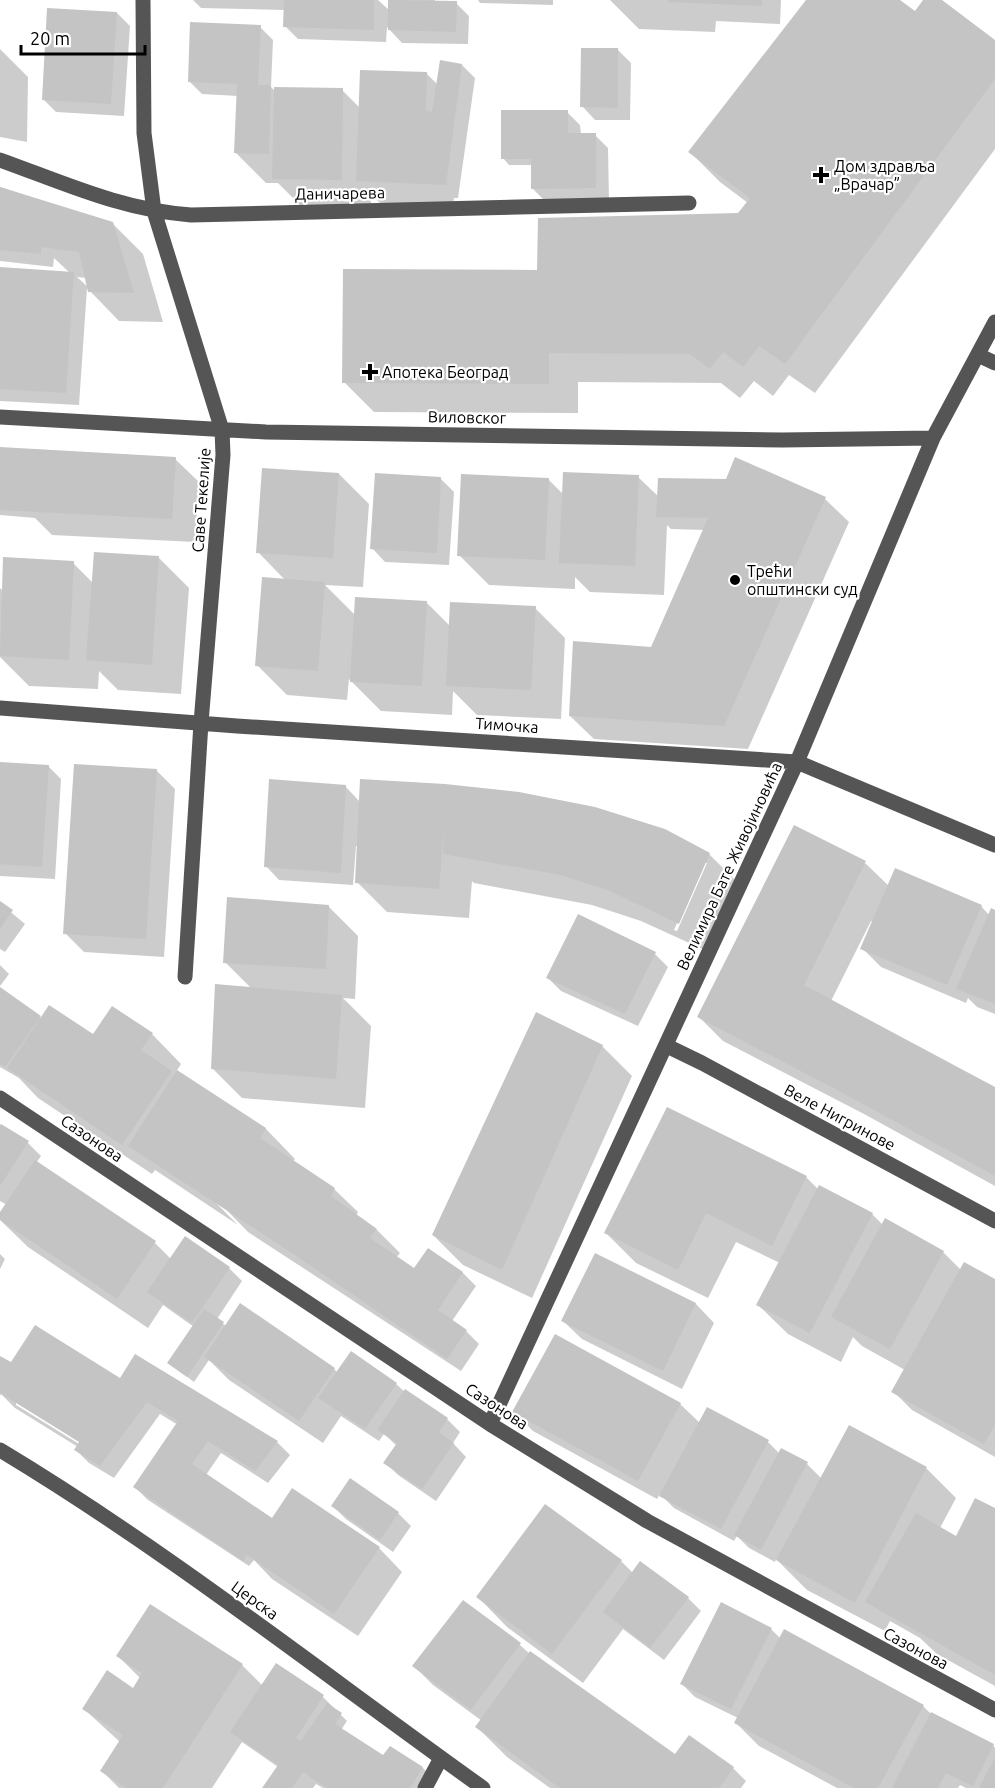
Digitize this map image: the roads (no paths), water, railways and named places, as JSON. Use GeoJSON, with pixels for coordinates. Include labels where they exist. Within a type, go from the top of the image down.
{"type":"FeatureCollection","features":[{"type":"Feature","properties":{"kind":"street","name":"Саве Текелије"},"geometry":{"type":"LineString","coordinates":[[143,0],[144,133],[154,211],[222,430],[224,455],[201,723],[184,977]]}},
{"type":"Feature","properties":{"kind":"street","name":"Даничарева"},"geometry":{"type":"LineString","coordinates":[[0,160],[126,205],[154,211],[203,214],[689,203]]}},
{"type":"Feature","properties":{"kind":"street","name":"Велимира Бате Живојиновића"},"geometry":{"type":"LineString","coordinates":[[490,1424],[797,762],[933,438],[995,322]]}},
{"type":"Feature","properties":{"kind":"street"},"geometry":{"type":"LineString","coordinates":[[978,355],[995,363]]}},
{"type":"Feature","properties":{"kind":"street","name":"Виловског"},"geometry":{"type":"LineString","coordinates":[[0,417],[222,430],[782,440],[933,438]]}},
{"type":"Feature","properties":{"kind":"street","name":"Тимочка"},"geometry":{"type":"LineString","coordinates":[[0,708],[797,762],[995,845]]}},
{"type":"Feature","properties":{"kind":"street","name":"Веле Нигринове"},"geometry":{"type":"LineString","coordinates":[[667,1046],[995,1221]]}},
{"type":"Feature","properties":{"kind":"street","name":"Сазонова"},"geometry":{"type":"LineString","coordinates":[[0,1098],[490,1424],[647,1521],[995,1710]]}},
{"type":"Feature","properties":{"kind":"street","name":"Церска"},"geometry":{"type":"LineString","coordinates":[[0,1450],[47,1478],[172,1562],[483,1788]]}},
{"type":"Feature","properties":{"kind":"street"},"geometry":{"type":"LineString","coordinates":[[425,1788],[441,1758]]}},
{"type":"Feature","properties":{"kind":"place","name":"Дом здравља „Врачар”"},"geometry":{"type":"Point","coordinates":[821,175]}},
{"type":"Feature","properties":{"kind":"place","name":"Апотека Београд"},"geometry":{"type":"Point","coordinates":[370,372]}},
{"type":"Feature","properties":{"kind":"place","name":"Трећи општински суд"},"geometry":{"type":"Point","coordinates":[735,580]}}]}
